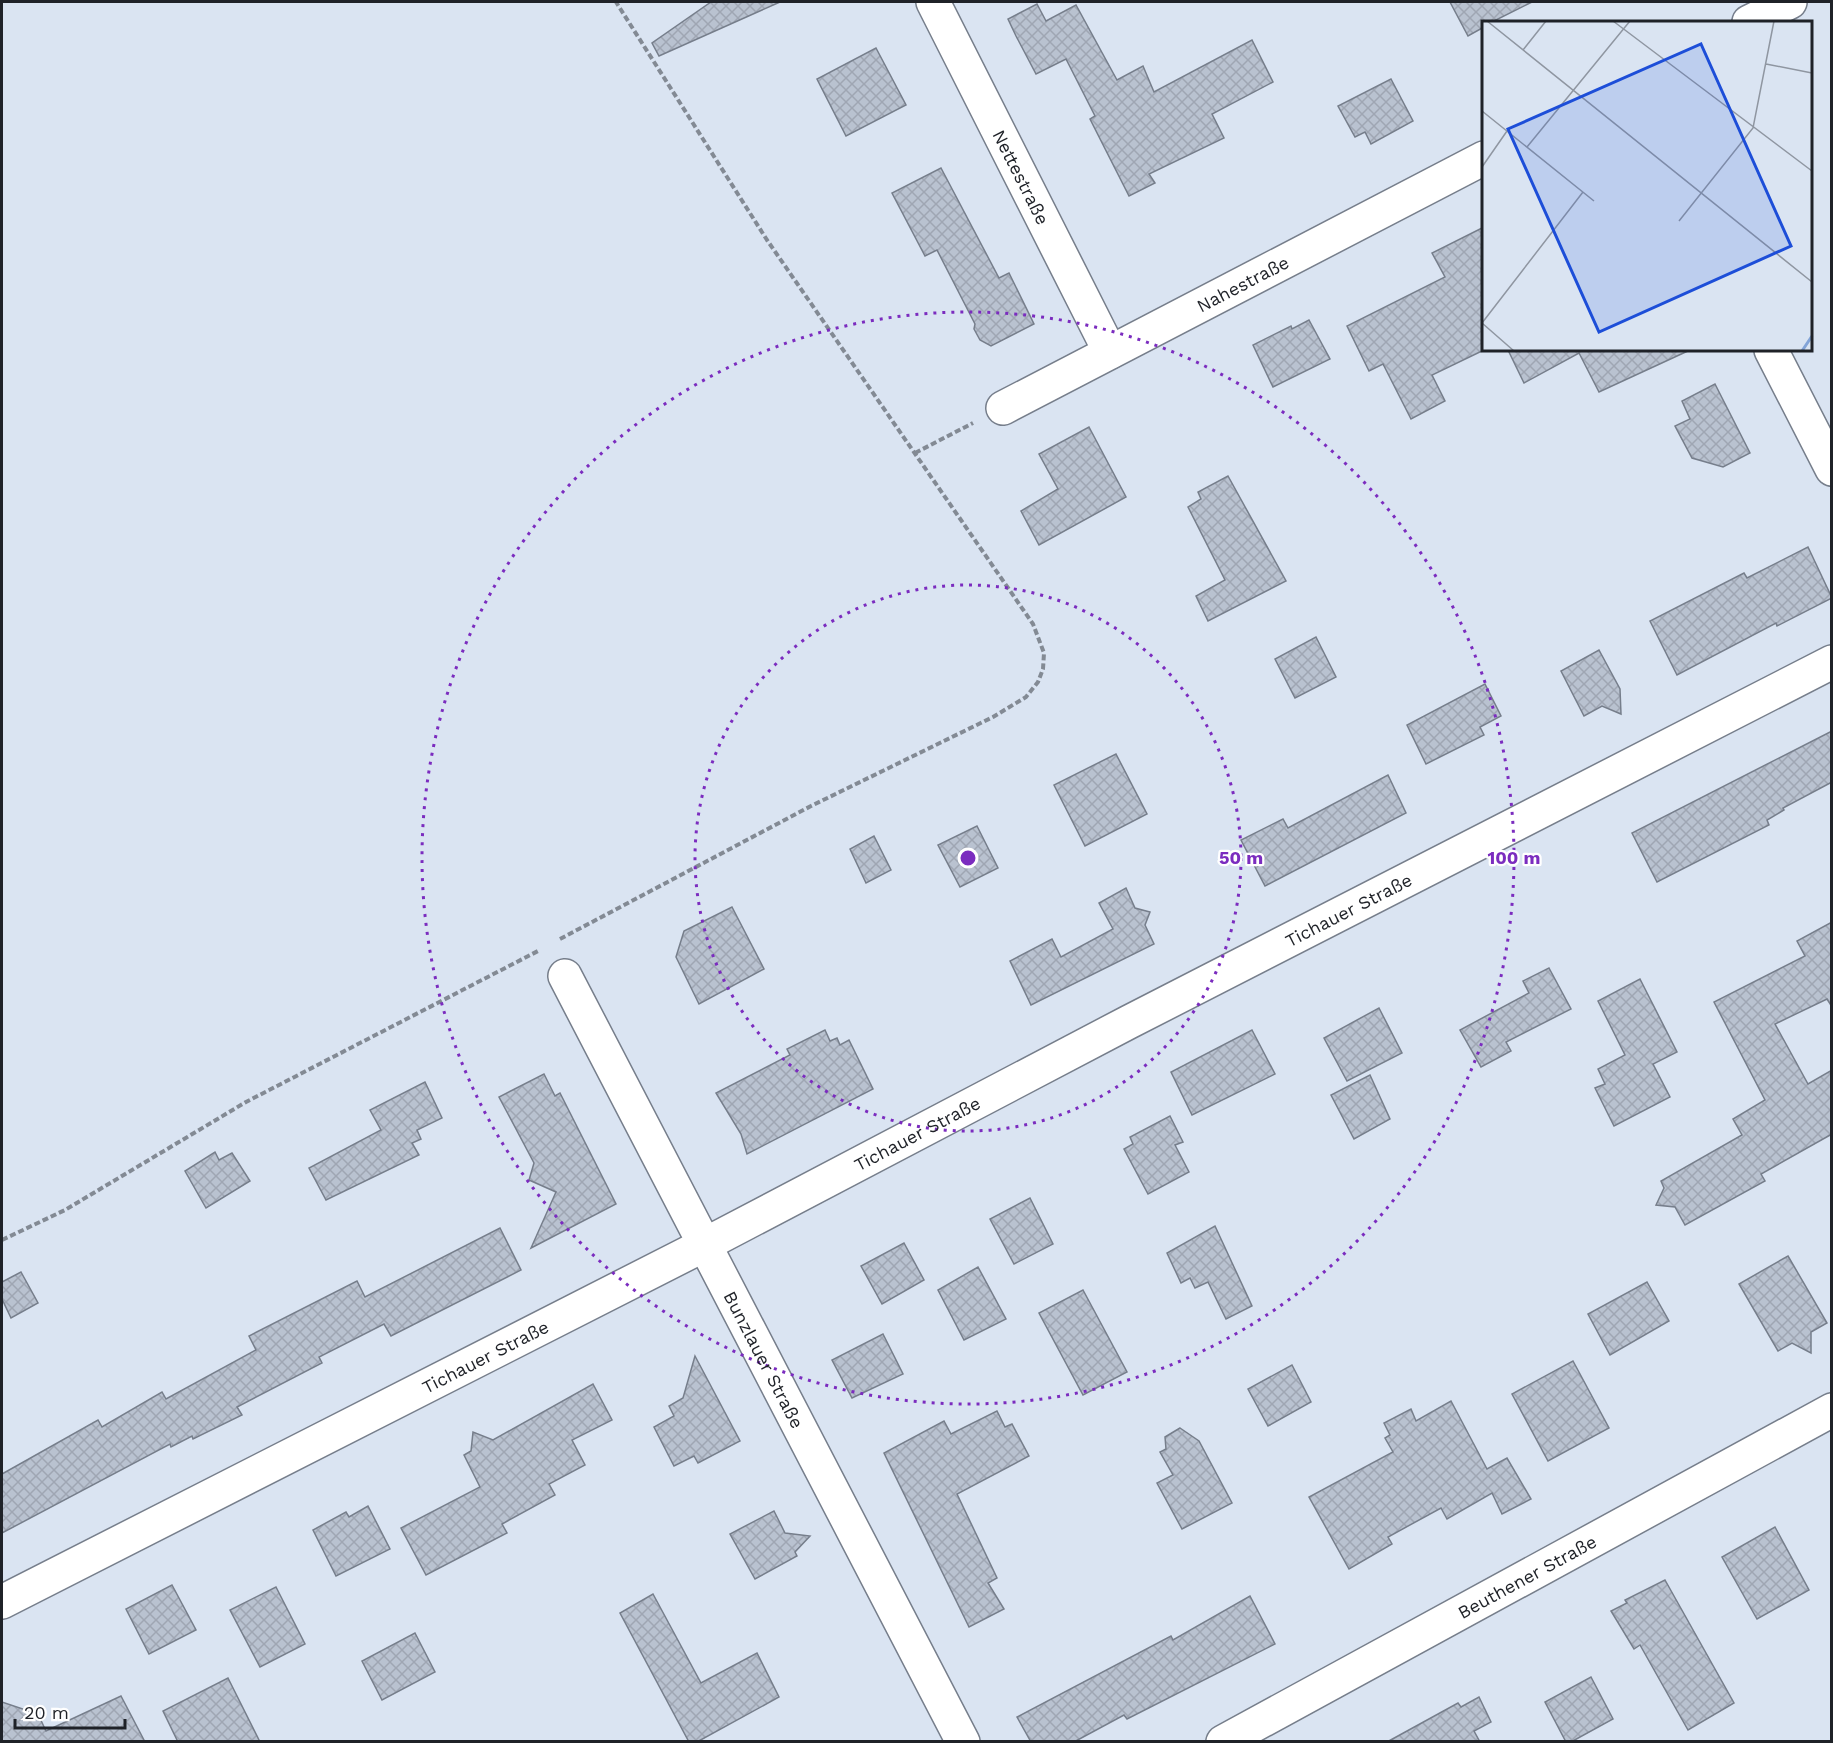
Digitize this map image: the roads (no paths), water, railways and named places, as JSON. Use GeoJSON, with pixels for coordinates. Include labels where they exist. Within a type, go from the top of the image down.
{"type":"FeatureCollection","features":[{"type":"Feature","properties":{"kind":"street","name":"Nettestraße"},"geometry":{"type":"LineString","coordinates":[[933,2],[1110,352]]}},
{"type":"Feature","properties":{"kind":"street"},"geometry":{"type":"LineString","coordinates":[[1751,21],[1790,2]]}},
{"type":"Feature","properties":{"kind":"street","name":"Nahestraße"},"geometry":{"type":"LineString","coordinates":[[1003,408],[1482,159]]}},
{"type":"Feature","properties":{"kind":"street"},"geometry":{"type":"LineString","coordinates":[[1772,351],[1832,468]]}},
{"type":"Feature","properties":{"kind":"street","name":"Tichauer Straße"},"geometry":{"type":"LineString","coordinates":[[2,1602],[704,1245],[1140,1017],[1832,662]]}},
{"type":"Feature","properties":{"kind":"street","name":"Bunzlauer Straße"},"geometry":{"type":"LineString","coordinates":[[565,976],[963,1742]]}},
{"type":"Feature","properties":{"kind":"street","name":"Beuthener Straße"},"geometry":{"type":"LineString","coordinates":[[1223,1742],[1832,1410]]}}]}
